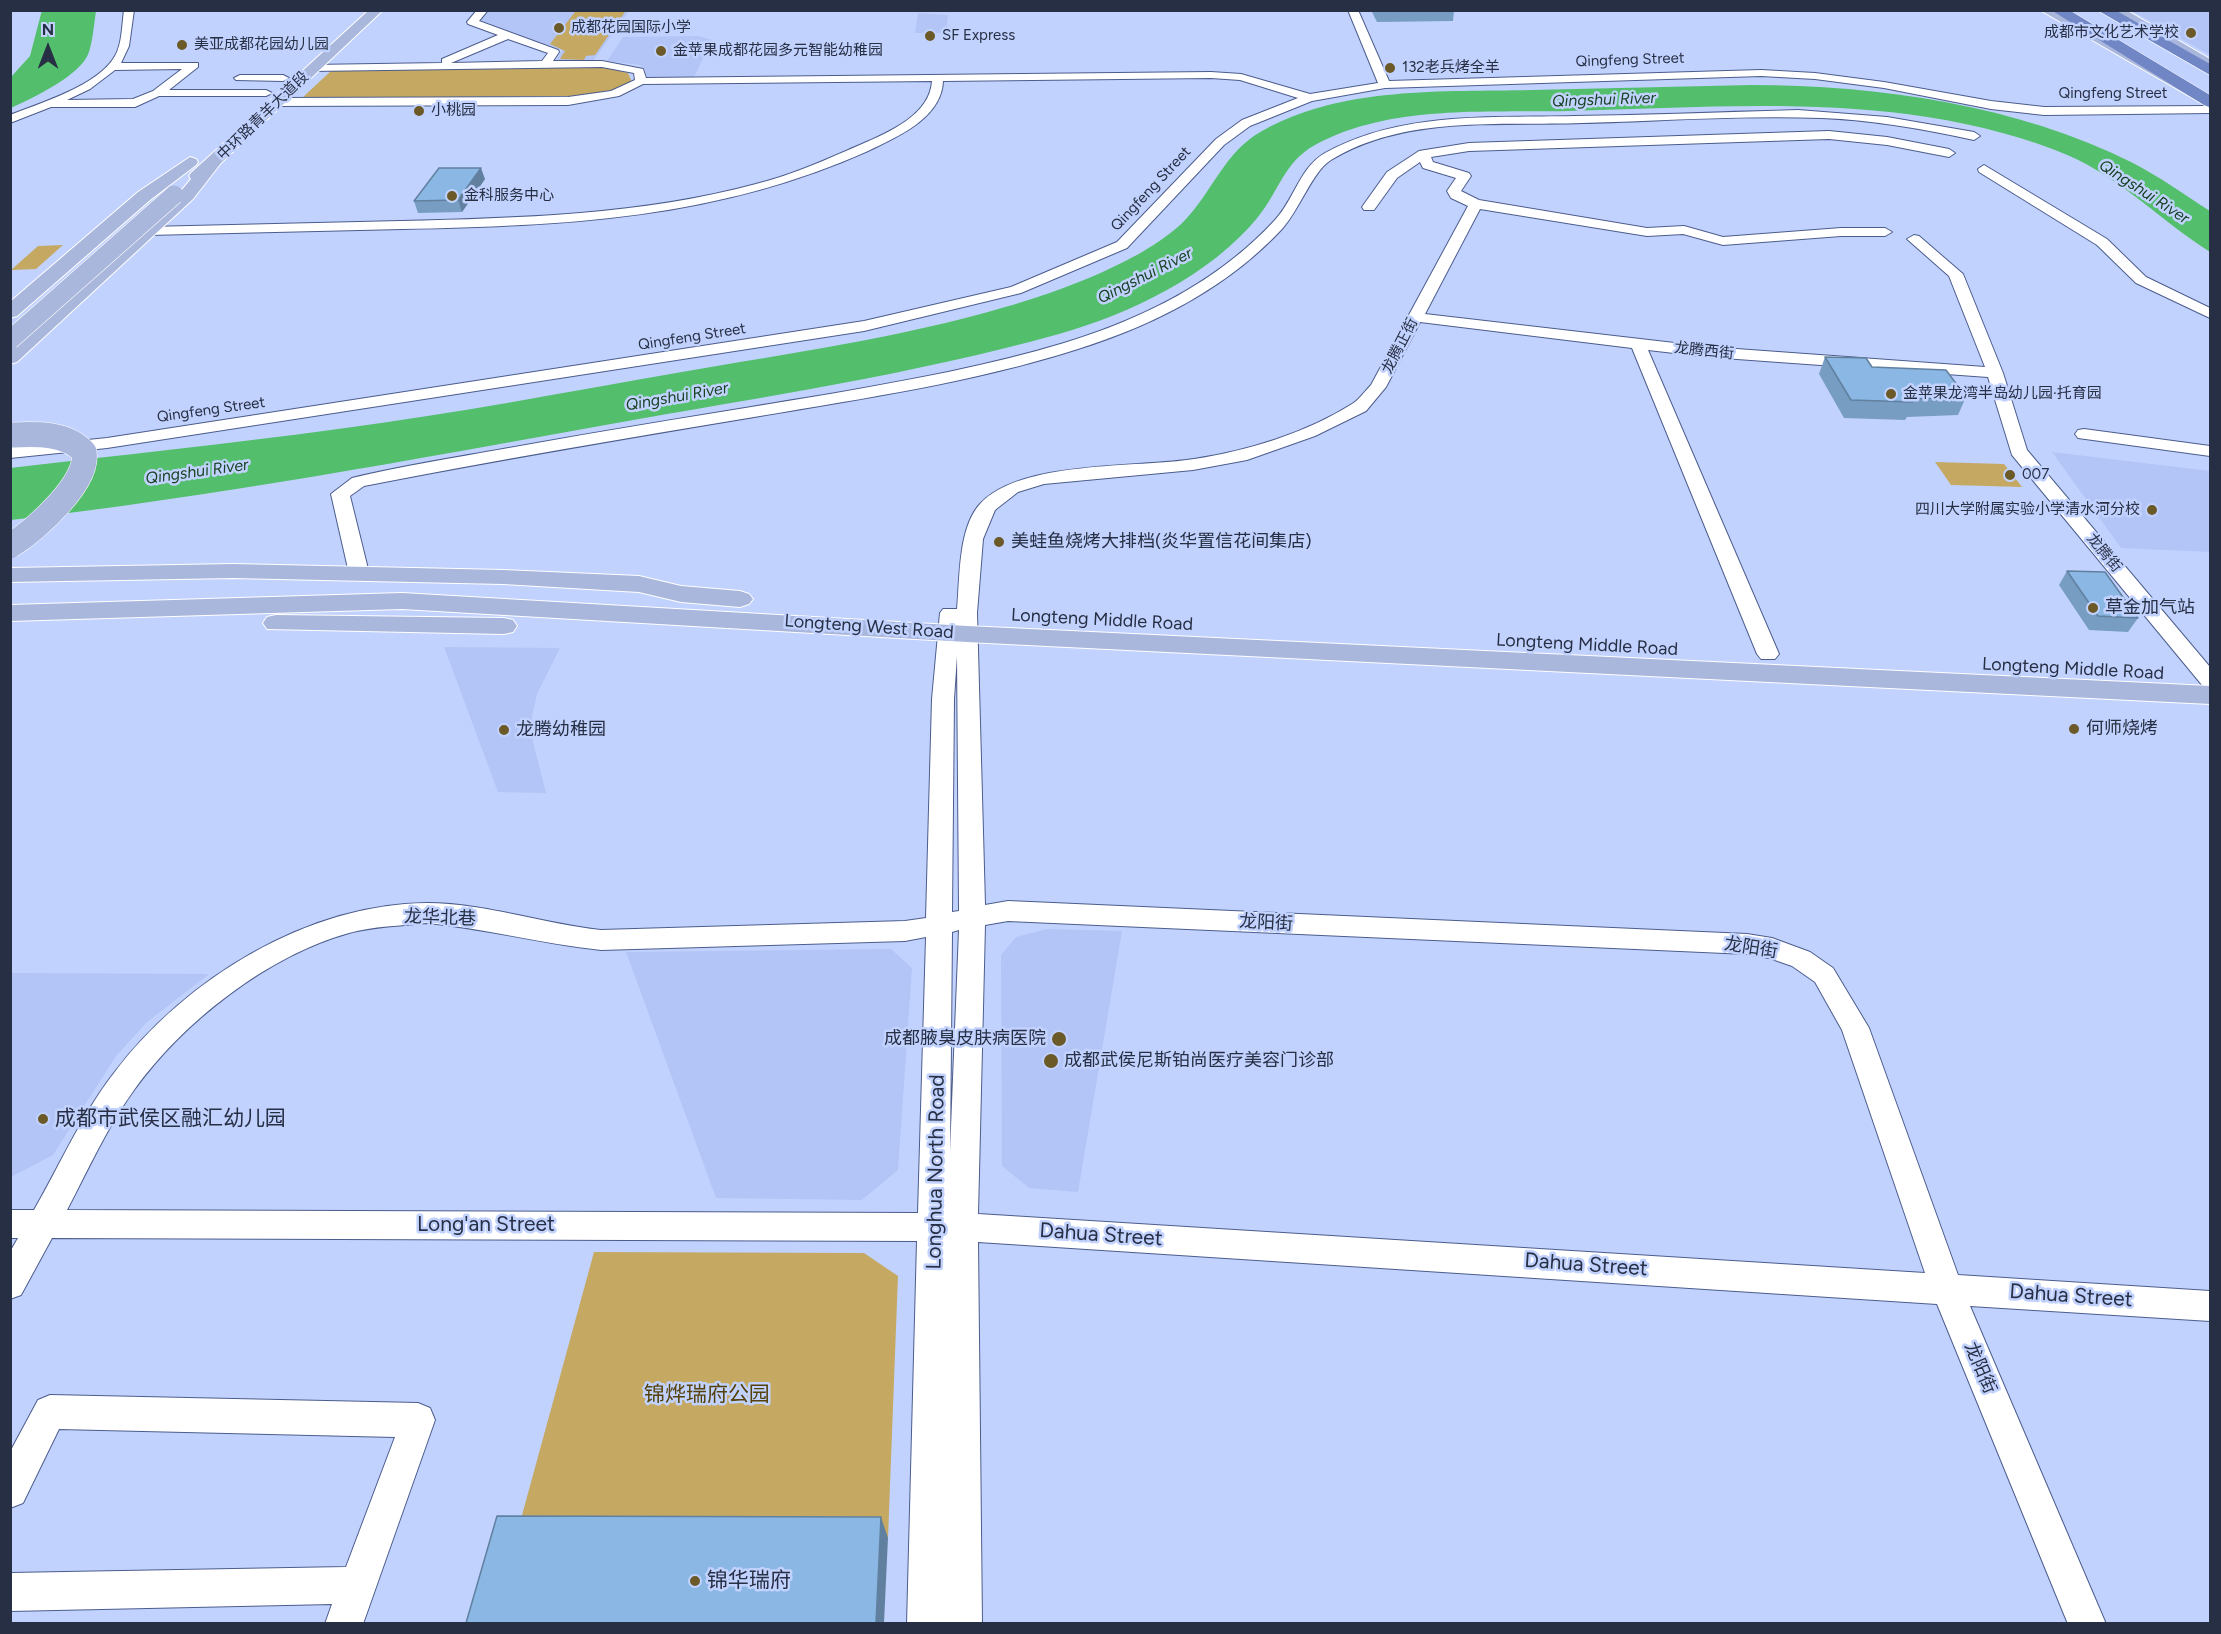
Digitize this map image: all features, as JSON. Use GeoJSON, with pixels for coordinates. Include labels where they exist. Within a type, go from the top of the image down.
{"type":"FeatureCollection","features":[{"type":"Feature","properties":{"kind":"highway"},"geometry":{"type":"LineString","coordinates":[[2058,10],[2211,103]]}},
{"type":"Feature","properties":{"kind":"highway"},"geometry":{"type":"LineString","coordinates":[[2072,10],[2211,92]]}},
{"type":"Feature","properties":{"kind":"highway"},"geometry":{"type":"LineString","coordinates":[[2096,10],[2211,76]]}},
{"type":"Feature","properties":{"kind":"highway"},"geometry":{"type":"LineString","coordinates":[[2104,10],[2211,70]]}},
{"type":"Feature","properties":{"kind":"main road","name":"中环路青羊大道段"},"geometry":{"type":"LineString","coordinates":[[166,195],[213,163],[272,98],[284,78],[361,10]]}},
{"type":"Feature","properties":{"kind":"main road","name":"中环路青羊大道段"},"geometry":{"type":"LineString","coordinates":[[166,195],[190,162],[312,68],[377,10]]}},
{"type":"Feature","properties":{"kind":"main road"},"geometry":{"type":"LineString","coordinates":[[2046,10],[2211,103]]}},
{"type":"Feature","properties":{"kind":"main road"},"geometry":{"type":"LineString","coordinates":[[2116,10],[2211,64]]}},
{"type":"Feature","properties":{"kind":"main road"},"geometry":{"type":"LineString","coordinates":[[10,312],[144,196],[190,162]]}},
{"type":"Feature","properties":{"kind":"main road"},"geometry":{"type":"LineString","coordinates":[[10,358],[187,195],[213,163]]}},
{"type":"Feature","properties":{"kind":"main road"},"geometry":{"type":"LineString","coordinates":[[10,327],[166,195]]}},
{"type":"Feature","properties":{"kind":"main road"},"geometry":{"type":"LineString","coordinates":[[10,340],[166,195]]}},
{"type":"Feature","properties":{"kind":"main road"},"geometry":{"type":"LineString","coordinates":[[10,435],[53,436],[80,446],[85,453],[86,460],[79,477],[46,518],[10,546]]}},
{"type":"Feature","properties":{"kind":"main road"},"geometry":{"type":"LineString","coordinates":[[10,575],[233,571],[359,573],[639,584],[776,612]]}},
{"type":"Feature","properties":{"kind":"main road"},"geometry":{"type":"LineString","coordinates":[[10,597],[192,591],[405,595],[776,612]]}},
{"type":"Feature","properties":{"kind":"main road"},"geometry":{"type":"LineString","coordinates":[[10,613],[405,595]]}},
{"type":"Feature","properties":{"kind":"main road"},"geometry":{"type":"LineString","coordinates":[[10,630],[174,622],[610,628],[776,612]]}},
{"type":"Feature","properties":{"kind":"main road","name":"Longteng West Road"},"geometry":{"type":"LineString","coordinates":[[776,612],[958,623]]}},
{"type":"Feature","properties":{"kind":"main road","name":"Longteng Middle Road"},"geometry":{"type":"LineString","coordinates":[[958,623],[1768,654],[2206,685]]}},
{"type":"Feature","properties":{"kind":"main road","name":"Longteng Middle Road"},"geometry":{"type":"LineString","coordinates":[[958,623],[2206,685]]}},
{"type":"Feature","properties":{"kind":"street"},"geometry":{"type":"LineString","coordinates":[[10,120],[82,87],[111,67],[120,56],[129,10]]}},
{"type":"Feature","properties":{"kind":"street"},"geometry":{"type":"LineString","coordinates":[[483,10],[472,22],[554,52],[545,65]]}},
{"type":"Feature","properties":{"kind":"street"},"geometry":{"type":"LineString","coordinates":[[1353,10],[1385,85]]}},
{"type":"Feature","properties":{"kind":"street"},"geometry":{"type":"LineString","coordinates":[[434,66],[508,35]]}},
{"type":"Feature","properties":{"kind":"street"},"geometry":{"type":"LineString","coordinates":[[46,104],[104,107],[135,103],[157,93],[194,65],[111,67]]}},
{"type":"Feature","properties":{"kind":"street"},"geometry":{"type":"LineString","coordinates":[[312,68],[616,65],[639,71],[641,81]]}},
{"type":"Feature","properties":{"kind":"street","name":"Qingfeng Street"},"geometry":{"type":"LineString","coordinates":[[10,453],[107,442],[371,404],[864,326],[1016,290],[1122,244],[1220,142],[1246,123],[1309,98],[1385,85],[1761,73],[1850,80],[1991,105],[2044,111],[2211,110]]}},
{"type":"Feature","properties":{"kind":"street"},"geometry":{"type":"LineString","coordinates":[[157,93],[272,98],[568,100],[600,98],[629,89],[641,81],[1227,75],[1241,77],[1309,98]]}},
{"type":"Feature","properties":{"kind":"street"},"geometry":{"type":"LineString","coordinates":[[177,79],[201,78]]}},
{"type":"Feature","properties":{"kind":"street"},"geometry":{"type":"LineString","coordinates":[[225,78],[284,78]]}},
{"type":"Feature","properties":{"kind":"street"},"geometry":{"type":"LineString","coordinates":[[148,231],[540,222],[628,213],[711,199],[799,175],[863,149],[910,124],[936,97],[938,78]]}},
{"type":"Feature","properties":{"kind":"street"},"geometry":{"type":"LineString","coordinates":[[359,573],[340,494],[358,482],[551,446],[901,387],[1023,361],[1080,343],[1134,322],[1226,273],[1273,231],[1293,207],[1311,172],[1321,161],[1354,143],[1381,134],[1450,123],[1798,114],[1840,115],[1893,121],[1974,136]]}},
{"type":"Feature","properties":{"kind":"street"},"geometry":{"type":"LineString","coordinates":[[1369,207],[1392,175],[1403,165],[1469,147],[1829,135],[1887,141],[1949,153]]}},
{"type":"Feature","properties":{"kind":"street"},"geometry":{"type":"LineString","coordinates":[[1426,160],[1464,176],[1454,191],[1456,195],[1476,204]]}},
{"type":"Feature","properties":{"kind":"street"},"geometry":{"type":"LineString","coordinates":[[1984,169],[2102,242],[2141,280],[2211,314]]}},
{"type":"Feature","properties":{"kind":"street","name":"龙腾街"},"geometry":{"type":"LineString","coordinates":[[1476,204],[1647,232],[1684,230],[1723,241],[1892,229],[1900,239],[1915,231],[1956,274],[1995,372],[2018,451],[2183,646],[2206,685]]}},
{"type":"Feature","properties":{"kind":"street","name":"龙腾正街"},"geometry":{"type":"LineString","coordinates":[[958,623],[974,539],[987,507],[1012,488],[1042,479],[1193,465],[1241,456],[1309,432],[1360,407],[1378,387],[1476,204]]}},
{"type":"Feature","properties":{"kind":"street","name":"龙腾西街"},"geometry":{"type":"LineString","coordinates":[[1415,317],[1709,352],[1995,372]]}},
{"type":"Feature","properties":{"kind":"street"},"geometry":{"type":"LineString","coordinates":[[1638,344],[1768,654]]}},
{"type":"Feature","properties":{"kind":"street"},"geometry":{"type":"LineString","coordinates":[[2084,434],[2211,451]]}},
{"type":"Feature","properties":{"kind":"street","name":"Longhua North Road"},"geometry":{"type":"LineString","coordinates":[[926,1623],[949,1227],[972,916],[958,623]]}},
{"type":"Feature","properties":{"kind":"street","name":"Longhua North Road"},"geometry":{"type":"LineString","coordinates":[[958,623],[943,699],[940,927],[963,1623]]}},
{"type":"Feature","properties":{"kind":"street","name":"龙阳街"},"geometry":{"type":"LineString","coordinates":[[972,916],[1008,912],[1747,944],[1772,948],[1801,958],[1824,975],[1854,1028],[1946,1287],[2087,1623]]}},
{"type":"Feature","properties":{"kind":"street","name":"龙华北巷"},"geometry":{"type":"LineString","coordinates":[[10,1284],[118,1090],[164,1037],[205,998],[254,964],[296,942],[347,923],[426,913],[480,918],[561,936],[602,940],[906,931],[940,927],[972,916]]}},
{"type":"Feature","properties":{"kind":"street","name":"Long'an Street"},"geometry":{"type":"LineString","coordinates":[[10,1224],[949,1227]]}},
{"type":"Feature","properties":{"kind":"street","name":"Dahua Street"},"geometry":{"type":"LineString","coordinates":[[949,1227],[1946,1287],[2211,1306]]}},
{"type":"Feature","properties":{"kind":"street"},"geometry":{"type":"LineString","coordinates":[[10,1490],[50,1412],[418,1420],[344,1623]]}},
{"type":"Feature","properties":{"kind":"street"},"geometry":{"type":"LineString","coordinates":[[10,1592],[359,1585]]}},
{"type":"Feature","properties":{"kind":"shaded area","name":"成都花园国际小学"},"geometry":{"type":"Polygon","coordinates":[[[489,11],[629,11],[593,61],[556,61],[562,50],[480,20],[489,11]]]}},
{"type":"Feature","properties":{"kind":"shaded area","name":"成都市文化艺术学校"},"geometry":{"type":"Polygon","coordinates":[[[2132,11],[2210,11],[2210,55],[2132,11]]]}},
{"type":"Feature","properties":{"kind":"shaded area"},"geometry":{"type":"Polygon","coordinates":[[[918,13],[948,15],[946,33],[915,33],[918,13]]]}},
{"type":"Feature","properties":{"kind":"shaded area","name":"金苹果成都花园多元智能幼稚园"},"geometry":{"type":"Polygon","coordinates":[[[699,36],[712,40],[694,77],[647,78],[645,69],[640,65],[607,61],[623,37],[699,36]]]}},
{"type":"Feature","properties":{"kind":"shaded area","name":"四川大学附属实验小学清水河分校"},"geometry":{"type":"Polygon","coordinates":[[[2052,452],[2210,471],[2210,552],[2121,548],[2052,452]]]}},
{"type":"Feature","properties":{"kind":"shaded area","name":"龙腾幼稚园"},"geometry":{"type":"Polygon","coordinates":[[[444,647],[560,648],[537,694],[532,717],[533,742],[546,793],[498,792],[444,647]]]}},
{"type":"Feature","properties":{"kind":"shaded area","name":"成都武侯尼斯铂尚医疗美容门诊部"},"geometry":{"type":"Polygon","coordinates":[[[1047,929],[1122,931],[1078,1192],[1029,1188],[1002,1166],[1001,955],[1016,937],[1047,929]]]}},
{"type":"Feature","properties":{"kind":"shaded area"},"geometry":{"type":"Polygon","coordinates":[[[891,949],[912,968],[898,1170],[862,1200],[716,1198],[626,952],[891,949]]]}},
{"type":"Feature","properties":{"kind":"shaded area"},"geometry":{"type":"Polygon","coordinates":[[[11,973],[209,974],[147,1022],[116,1056],[53,1155],[11,1177],[11,973]]]}},
{"type":"Feature","properties":{"kind":"green space"},"geometry":{"type":"Polygon","coordinates":[[[575,12],[625,12],[595,55],[586,56],[584,60],[560,59],[565,51],[550,44],[575,12]]]}},
{"type":"Feature","properties":{"kind":"green space"},"geometry":{"type":"Polygon","coordinates":[[[605,67],[628,73],[632,82],[618,89],[582,96],[302,98],[332,70],[605,67]]]}},
{"type":"Feature","properties":{"kind":"green space"},"geometry":{"type":"Polygon","coordinates":[[[63,245],[36,269],[11,270],[38,246],[63,245]]]}},
{"type":"Feature","properties":{"kind":"green space"},"geometry":{"type":"Polygon","coordinates":[[[1935,462],[2004,464],[2022,487],[1951,485],[1935,462]]]}},
{"type":"Feature","properties":{"kind":"green space","name":"锦烨瑞府公园"},"geometry":{"type":"Polygon","coordinates":[[[594,1252],[864,1253],[898,1276],[888,1538],[516,1537],[594,1252]]]}},
{"type":"Feature","properties":{"kind":"water"},"geometry":{"type":"Polygon","coordinates":[[[42,10],[96,11],[89,52],[84,61],[66,78],[11,108],[11,77],[30,56],[42,10]]]}},
{"type":"Feature","properties":{"kind":"water","name":"Qingshui River"},"geometry":{"type":"Polygon","coordinates":[[[1751,85],[1848,89],[1946,102],[2042,126],[2089,143],[2143,168],[2210,211],[2210,252],[2118,184],[2078,160],[1996,131],[1936,118],[1876,111],[1752,106],[1439,113],[1406,117],[1344,132],[1315,145],[1289,168],[1258,217],[1217,257],[1168,290],[1086,326],[1059,334],[948,362],[780,394],[311,477],[11,520],[10,468],[215,445],[467,410],[885,336],[925,328],[1026,301],[1101,273],[1149,248],[1185,220],[1229,160],[1249,139],[1293,116],[1325,106],[1393,94],[1428,92],[1751,85]]]}},
{"type":"Feature","properties":{"kind":"building"},"geometry":{"type":"Polygon","coordinates":[[[439,168],[481,168],[458,200],[414,201],[439,168]]]}},
{"type":"Feature","properties":{"kind":"building"},"geometry":{"type":"Polygon","coordinates":[[[1825,357],[1866,358],[1872,367],[1946,370],[1966,397],[1911,399],[1913,402],[1851,400],[1825,357]]]}},
{"type":"Feature","properties":{"kind":"building"},"geometry":{"type":"Polygon","coordinates":[[[2067,571],[2105,572],[2138,618],[2098,616],[2067,571]]]}},
{"type":"Feature","properties":{"kind":"building","name":"锦华瑞府"},"geometry":{"type":"Polygon","coordinates":[[[497,1516],[881,1517],[876,1623],[466,1623],[497,1516]]]}},
{"type":"Feature","properties":{"kind":"place","name":"成都花园国际小学"},"geometry":{"type":"Point","coordinates":[559,28]}},
{"type":"Feature","properties":{"kind":"place","name":"成都市文化艺术学校"},"geometry":{"type":"Point","coordinates":[2191,33]}},
{"type":"Feature","properties":{"kind":"place","name":"SF Express"},"geometry":{"type":"Point","coordinates":[930,36]}},
{"type":"Feature","properties":{"kind":"place","name":"美亚成都花园幼儿园"},"geometry":{"type":"Point","coordinates":[182,45]}},
{"type":"Feature","properties":{"kind":"place","name":"金苹果成都花园多元智能幼稚园"},"geometry":{"type":"Point","coordinates":[661,51]}},
{"type":"Feature","properties":{"kind":"place","name":"132老兵烤全羊"},"geometry":{"type":"Point","coordinates":[1390,68]}},
{"type":"Feature","properties":{"kind":"place","name":"小桃园"},"geometry":{"type":"Point","coordinates":[419,111]}},
{"type":"Feature","properties":{"kind":"place","name":"金科服务中心"},"geometry":{"type":"Point","coordinates":[452,196]}},
{"type":"Feature","properties":{"kind":"place","name":"金苹果龙湾半岛幼儿园·托育园"},"geometry":{"type":"Point","coordinates":[1891,394]}},
{"type":"Feature","properties":{"kind":"place","name":"007"},"geometry":{"type":"Point","coordinates":[2010,475]}},
{"type":"Feature","properties":{"kind":"place","name":"四川大学附属实验小学清水河分校"},"geometry":{"type":"Point","coordinates":[2152,510]}},
{"type":"Feature","properties":{"kind":"place","name":"美蛙鱼烧烤大排档(炎华置信花间集店)"},"geometry":{"type":"Point","coordinates":[999,542]}},
{"type":"Feature","properties":{"kind":"place","name":"草金加气站"},"geometry":{"type":"Point","coordinates":[2093,608]}},
{"type":"Feature","properties":{"kind":"place","name":"何师烧烤"},"geometry":{"type":"Point","coordinates":[2074,729]}},
{"type":"Feature","properties":{"kind":"place","name":"龙腾幼稚园"},"geometry":{"type":"Point","coordinates":[504,730]}},
{"type":"Feature","properties":{"kind":"place","name":"成都腋臭皮肤病医院"},"geometry":{"type":"Point","coordinates":[1059,1039]}},
{"type":"Feature","properties":{"kind":"place","name":"成都武侯尼斯铂尚医疗美容门诊部"},"geometry":{"type":"Point","coordinates":[1051,1061]}},
{"type":"Feature","properties":{"kind":"place","name":"成都市武侯区融汇幼儿园"},"geometry":{"type":"Point","coordinates":[43,1119]}},
{"type":"Feature","properties":{"kind":"place","name":"锦华瑞府"},"geometry":{"type":"Point","coordinates":[695,1581]}}]}
